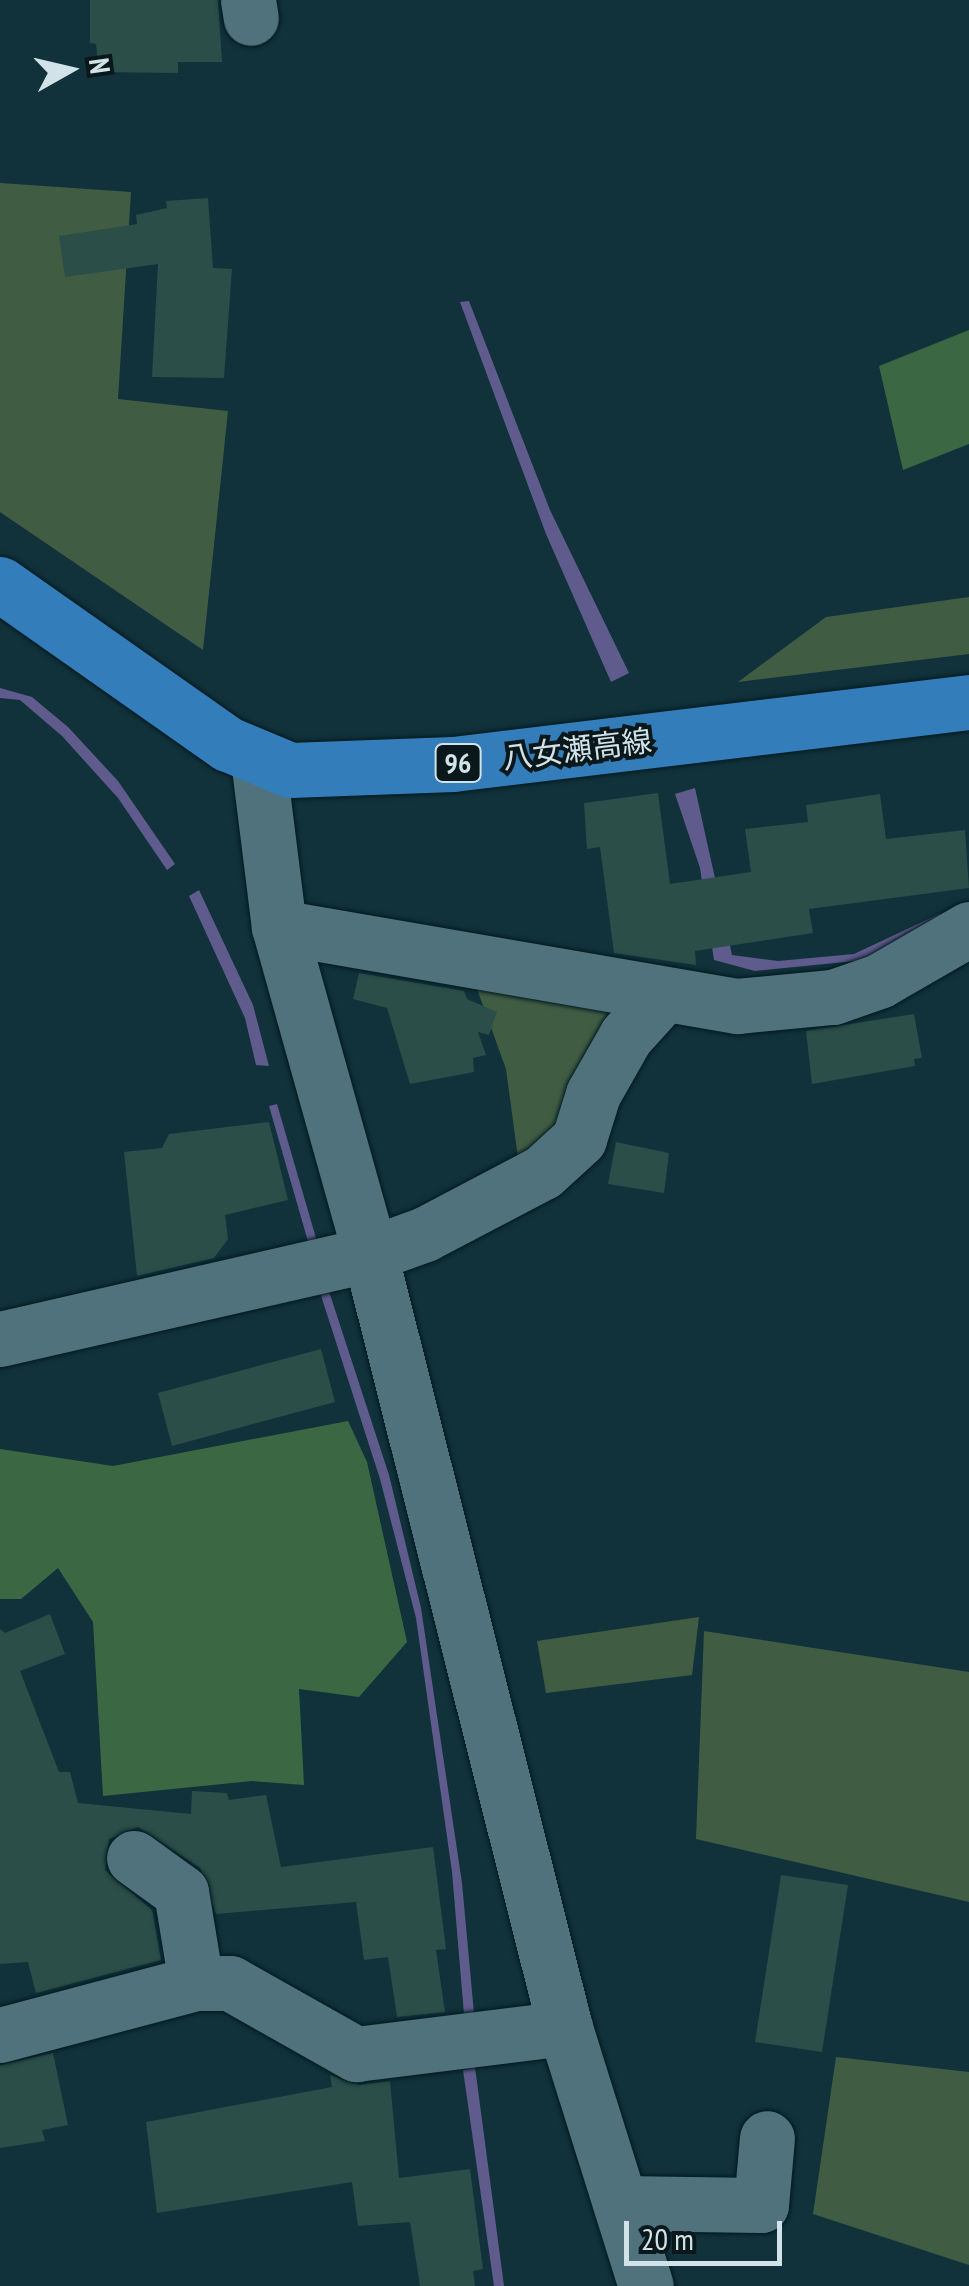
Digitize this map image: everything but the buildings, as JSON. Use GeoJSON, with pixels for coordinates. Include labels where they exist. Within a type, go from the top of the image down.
{"type":"FeatureCollection","features":[{"type":"Feature","properties":{"kind":"main road","name":"八女瀬高線"},"geometry":{"type":"LineString","coordinates":[[0,584],[258,760],[290,770],[453,764],[969,702]]}},
{"type":"Feature","properties":{"kind":"street"},"geometry":{"type":"LineString","coordinates":[[258,760],[279,927],[370,1254],[566,2028],[646,2286]]}},
{"type":"Feature","properties":{"kind":"street"},"geometry":{"type":"LineString","coordinates":[[279,927],[737,1006],[833,997],[879,981],[969,929]]}},
{"type":"Feature","properties":{"kind":"street"},"geometry":{"type":"LineString","coordinates":[[0,1339],[370,1254],[426,1234],[543,1172],[579,1139],[593,1094],[626,1036],[663,995]]}},
{"type":"Feature","properties":{"kind":"street"},"geometry":{"type":"LineString","coordinates":[[134,1858],[181,1892],[196,1983]]}},
{"type":"Feature","properties":{"kind":"street"},"geometry":{"type":"LineString","coordinates":[[0,2035],[196,1983],[230,1983],[356,2054],[566,2028]]}},
{"type":"Feature","properties":{"kind":"street"},"geometry":{"type":"LineString","coordinates":[[620,2203],[761,2205],[766,2138]]}},
{"type":"Feature","properties":{"kind":"green space"},"geometry":{"type":"Polygon","coordinates":[[[0,183],[131,192],[118,399],[228,411],[203,650],[0,512],[0,183]]]}},
{"type":"Feature","properties":{"kind":"green space"},"geometry":{"type":"Polygon","coordinates":[[[969,330],[969,444],[903,470],[879,366],[969,330]]]}},
{"type":"Feature","properties":{"kind":"green space"},"geometry":{"type":"Polygon","coordinates":[[[969,597],[969,654],[738,682],[826,617],[969,597]]]}},
{"type":"Feature","properties":{"kind":"green space"},"geometry":{"type":"Polygon","coordinates":[[[472,975],[624,1005],[563,1137],[520,1173],[506,1069],[472,975]]]}},
{"type":"Feature","properties":{"kind":"green space"},"geometry":{"type":"Polygon","coordinates":[[[348,1421],[367,1462],[407,1642],[359,1697],[299,1689],[304,1785],[252,1781],[103,1796],[93,1622],[58,1568],[21,1599],[0,1599],[0,1449],[113,1466],[348,1421]]]}},
{"type":"Feature","properties":{"kind":"green space"},"geometry":{"type":"Polygon","coordinates":[[[699,1617],[692,1675],[546,1693],[537,1641],[699,1617]]]}},
{"type":"Feature","properties":{"kind":"green space"},"geometry":{"type":"Polygon","coordinates":[[[704,1631],[969,1672],[969,1902],[696,1839],[704,1631]]]}},
{"type":"Feature","properties":{"kind":"green space"},"geometry":{"type":"Polygon","coordinates":[[[836,2057],[969,2072],[969,2265],[813,2214],[836,2057]]]}},
{"type":"Feature","properties":{"kind":"shaded area"},"geometry":{"type":"Polygon","coordinates":[[[469,301],[550,510],[629,673],[611,682],[546,534],[460,302],[469,301]]]}},
{"type":"Feature","properties":{"kind":"shaded area"},"geometry":{"type":"Polygon","coordinates":[[[0,688],[32,697],[68,727],[118,781],[175,864],[167,870],[118,798],[62,736],[20,700],[0,698],[0,688]]]}},
{"type":"Feature","properties":{"kind":"shaded area"},"geometry":{"type":"Polygon","coordinates":[[[695,788],[732,955],[778,961],[854,954],[939,914],[969,909],[865,960],[755,971],[714,960],[700,868],[675,794],[695,788]]]}},
{"type":"Feature","properties":{"kind":"shaded area"},"geometry":{"type":"Polygon","coordinates":[[[199,890],[253,1005],[269,1066],[256,1065],[245,1018],[189,896],[199,890]]]}},
{"type":"Feature","properties":{"kind":"shaded area"},"geometry":{"type":"Polygon","coordinates":[[[277,1104],[318,1245],[309,1245],[269,1106],[277,1104]]]}},
{"type":"Feature","properties":{"kind":"shaded area"},"geometry":{"type":"Polygon","coordinates":[[[324,1276],[389,1475],[421,1608],[462,1883],[476,2035],[466,2038],[452,1872],[416,1618],[380,1479],[316,1280],[324,1276]]]}},
{"type":"Feature","properties":{"kind":"shaded area"},"geometry":{"type":"Polygon","coordinates":[[[475,2067],[504,2286],[494,2286],[463,2070],[475,2067]]]}}]}
